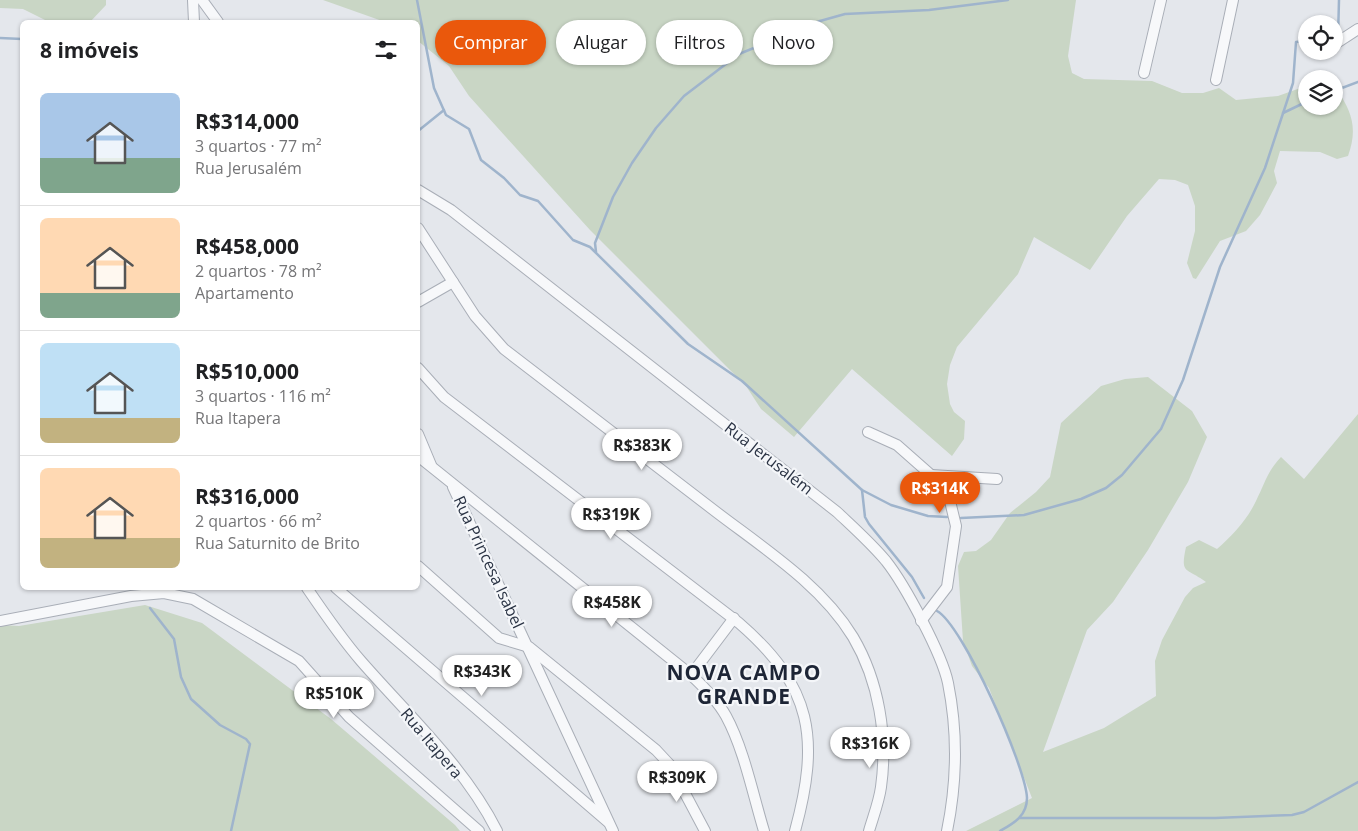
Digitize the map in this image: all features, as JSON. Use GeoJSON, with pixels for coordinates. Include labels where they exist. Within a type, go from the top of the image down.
{"type":"FeatureCollection","features":[{"type":"Feature","properties":{"kind":"street"},"geometry":{"type":"LineString","coordinates":[[193,0],[194,20]]}},
{"type":"Feature","properties":{"kind":"street"},"geometry":{"type":"LineString","coordinates":[[202,0],[217,20]]}},
{"type":"Feature","properties":{"kind":"street"},"geometry":{"type":"LineString","coordinates":[[1144,72],[1161,0]]}},
{"type":"Feature","properties":{"kind":"street"},"geometry":{"type":"LineString","coordinates":[[1216,80],[1233,0]]}},
{"type":"Feature","properties":{"kind":"street"},"geometry":{"type":"LineString","coordinates":[[1343,39],[1358,29]]}},
{"type":"Feature","properties":{"kind":"street","name":"Rua Jerusalém"},"geometry":{"type":"LineString","coordinates":[[420,191],[451,210],[838,512],[865,537],[887,563],[932,641],[948,681],[955,732],[956,770],[947,831]]}},
{"type":"Feature","properties":{"kind":"street"},"geometry":{"type":"LineString","coordinates":[[420,231],[475,316],[504,349],[789,568],[834,612],[853,637],[871,680],[879,707],[884,747],[881,789],[870,831]]}},
{"type":"Feature","properties":{"kind":"street"},"geometry":{"type":"LineString","coordinates":[[420,301],[454,282]]}},
{"type":"Feature","properties":{"kind":"street"},"geometry":{"type":"LineString","coordinates":[[420,370],[444,397],[734,618],[760,640],[780,663],[796,688],[805,716],[808,742],[806,774],[795,831]]}},
{"type":"Feature","properties":{"kind":"street"},"geometry":{"type":"LineString","coordinates":[[868,432],[897,445],[930,475],[949,497],[956,526],[947,587],[921,621]]}},
{"type":"Feature","properties":{"kind":"street"},"geometry":{"type":"LineString","coordinates":[[420,439],[433,469]]}},
{"type":"Feature","properties":{"kind":"street"},"geometry":{"type":"LineString","coordinates":[[420,458],[691,675],[710,693],[726,716],[764,831]]}},
{"type":"Feature","properties":{"kind":"street"},"geometry":{"type":"LineString","coordinates":[[930,475],[997,478]]}},
{"type":"Feature","properties":{"kind":"street","name":"Rua Princesa Isabel"},"geometry":{"type":"LineString","coordinates":[[452,484],[612,828]]}},
{"type":"Feature","properties":{"kind":"street"},"geometry":{"type":"LineString","coordinates":[[420,568],[499,638],[529,647],[656,750],[670,764],[705,831]]}},
{"type":"Feature","properties":{"kind":"street","name":"Rua Itapera"},"geometry":{"type":"LineString","coordinates":[[308,590],[359,659],[474,792],[497,831]]}},
{"type":"Feature","properties":{"kind":"street"},"geometry":{"type":"LineString","coordinates":[[338,590],[612,828]]}},
{"type":"Feature","properties":{"kind":"street"},"geometry":{"type":"LineString","coordinates":[[0,621],[131,596],[164,593],[193,599],[299,661],[349,717],[479,831]]}},
{"type":"Feature","properties":{"kind":"street"},"geometry":{"type":"LineString","coordinates":[[691,675],[734,618]]}},
{"type":"Feature","properties":{"kind":"green space"},"geometry":{"type":"Polygon","coordinates":[[[0,0],[106,0],[106,5],[92,20],[45,20],[23,9],[0,8],[0,0]]]}},
{"type":"Feature","properties":{"kind":"green space"},"geometry":{"type":"Polygon","coordinates":[[[323,0],[1076,0],[1068,56],[1072,73],[1084,79],[1152,81],[1182,93],[1203,93],[1219,88],[1236,100],[1278,96],[1298,89],[1298,115],[1343,115],[1343,100],[1352,120],[1353,137],[1348,156],[1337,159],[1320,152],[1280,151],[1274,171],[1277,183],[1260,215],[1246,231],[1220,241],[1196,279],[1193,278],[1187,263],[1195,231],[1195,206],[1188,185],[1175,180],[1159,179],[1127,216],[1090,270],[1034,237],[1018,274],[957,347],[950,365],[947,384],[950,404],[954,412],[965,421],[964,439],[952,456],[852,369],[794,437],[761,409],[746,386],[590,230],[469,96],[448,65],[546,65],[546,20],[435,20],[435,55],[420,43],[420,20],[379,20],[323,0]]]}},
{"type":"Feature","properties":{"kind":"green space"},"geometry":{"type":"Polygon","coordinates":[[[1148,377],[1192,411],[1207,437],[1188,482],[1148,550],[1113,602],[1087,630],[1043,752],[1104,728],[1156,696],[1155,661],[1162,640],[1185,597],[1193,588],[1206,582],[1189,572],[1184,566],[1186,547],[1199,540],[1217,549],[1244,521],[1269,473],[1281,457],[1304,479],[1358,414],[1358,831],[966,831],[1032,798],[989,688],[972,666],[963,641],[958,566],[964,552],[976,551],[991,540],[1010,513],[1036,492],[1050,477],[1061,423],[1101,386],[1125,379],[1148,377]]]}},
{"type":"Feature","properties":{"kind":"green space"},"geometry":{"type":"Polygon","coordinates":[[[145,605],[202,623],[331,719],[460,831],[0,831],[0,625],[19,626],[145,605]]]}},
{"type":"Feature","properties":{"kind":"waterway"},"geometry":{"type":"LineString","coordinates":[[417,0],[434,88],[446,115],[469,129],[481,160],[504,178],[520,195],[538,201],[573,240],[590,247],[688,344],[742,381],[862,490],[891,505],[928,516],[947,517]]}},
{"type":"Feature","properties":{"kind":"waterway"},"geometry":{"type":"LineString","coordinates":[[596,252],[595,243],[613,197],[632,163],[656,128],[684,96],[739,54],[820,21],[845,14],[929,10],[1008,0]]}},
{"type":"Feature","properties":{"kind":"waterway"},"geometry":{"type":"LineString","coordinates":[[1339,0],[1339,15]]}},
{"type":"Feature","properties":{"kind":"waterway"},"geometry":{"type":"LineString","coordinates":[[0,38],[20,39]]}},
{"type":"Feature","properties":{"kind":"waterway"},"geometry":{"type":"LineString","coordinates":[[961,518],[1024,515],[1081,499],[1106,488],[1122,475],[1161,429],[1183,380],[1220,267],[1265,168],[1293,83],[1296,42],[1298,42]]}},
{"type":"Feature","properties":{"kind":"waterway"},"geometry":{"type":"LineString","coordinates":[[1343,88],[1358,82]]}},
{"type":"Feature","properties":{"kind":"waterway"},"geometry":{"type":"LineString","coordinates":[[1283,113],[1298,106]]}},
{"type":"Feature","properties":{"kind":"waterway"},"geometry":{"type":"LineString","coordinates":[[420,129],[444,110]]}},
{"type":"Feature","properties":{"kind":"waterway"},"geometry":{"type":"LineString","coordinates":[[862,490],[865,517],[869,524],[912,577],[924,598]]}},
{"type":"Feature","properties":{"kind":"waterway"},"geometry":{"type":"LineString","coordinates":[[150,608],[174,639],[181,677],[191,699],[220,725],[246,739],[250,744],[231,831]]}},
{"type":"Feature","properties":{"kind":"waterway"},"geometry":{"type":"LineString","coordinates":[[937,611],[948,622],[977,668],[1005,729],[1024,782],[1027,798],[1025,810],[1015,822],[1000,831]]}},
{"type":"Feature","properties":{"kind":"waterway"},"geometry":{"type":"LineString","coordinates":[[1020,818],[1215,818],[1292,815],[1304,812],[1358,782]]}},
{"type":"Feature","properties":{"kind":"district","name":"NOVA CAMPO GRANDE"},"geometry":{"type":"Point","coordinates":[744,684]}}]}
